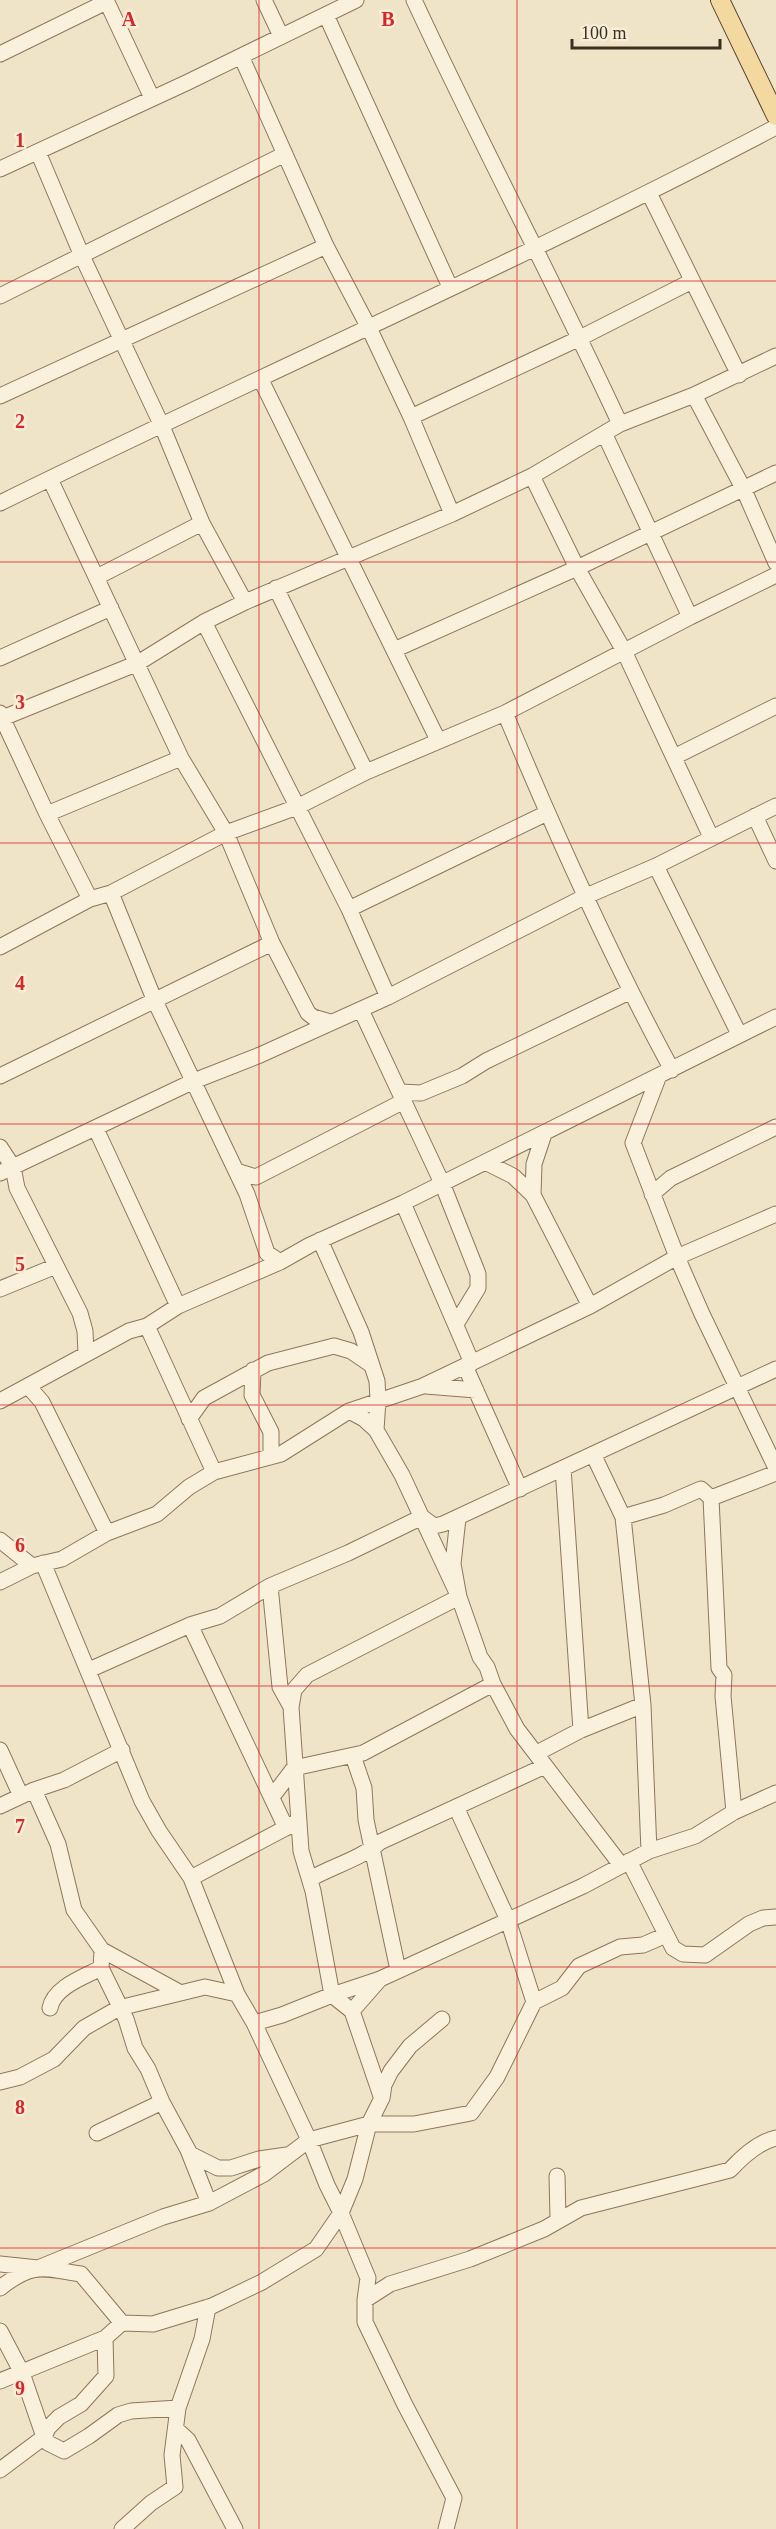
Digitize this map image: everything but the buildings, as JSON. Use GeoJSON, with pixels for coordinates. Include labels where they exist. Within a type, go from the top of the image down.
{"type":"FeatureCollection","features":[{"type":"Feature","properties":{"kind":"main road"},"geometry":{"type":"LineString","coordinates":[[720,0],[776,116]]}},
{"type":"Feature","properties":{"kind":"street"},"geometry":{"type":"LineString","coordinates":[[264,0],[281,36]]}},
{"type":"Feature","properties":{"kind":"street"},"geometry":{"type":"LineString","coordinates":[[0,169],[356,0]]}},
{"type":"Feature","properties":{"kind":"street"},"geometry":{"type":"LineString","coordinates":[[414,0],[620,424]]}},
{"type":"Feature","properties":{"kind":"street"},"geometry":{"type":"LineString","coordinates":[[0,54],[106,1],[152,98]]}},
{"type":"Feature","properties":{"kind":"street"},"geometry":{"type":"LineString","coordinates":[[326,15],[450,287]]}},
{"type":"Feature","properties":{"kind":"street"},"geometry":{"type":"LineString","coordinates":[[241,56],[326,246],[369,328],[411,417],[452,514]]}},
{"type":"Feature","properties":{"kind":"street"},"geometry":{"type":"LineString","coordinates":[[0,503],[261,380],[450,287],[534,250],[776,127]]}},
{"type":"Feature","properties":{"kind":"street"},"geometry":{"type":"LineString","coordinates":[[38,152],[82,256],[162,426],[202,523],[246,602]]}},
{"type":"Feature","properties":{"kind":"street"},"geometry":{"type":"LineString","coordinates":[[0,296],[285,154]]}},
{"type":"Feature","properties":{"kind":"street"},"geometry":{"type":"LineString","coordinates":[[650,193],[739,375]]}},
{"type":"Feature","properties":{"kind":"street"},"geometry":{"type":"LineString","coordinates":[[0,396],[326,246]]}},
{"type":"Feature","properties":{"kind":"street"},"geometry":{"type":"LineString","coordinates":[[411,417],[580,338],[692,281]]}},
{"type":"Feature","properties":{"kind":"street"},"geometry":{"type":"LineString","coordinates":[[90,898],[1,717],[138,663],[204,622],[349,556],[452,514],[531,476],[605,435],[620,424],[694,395],[776,356]]}},
{"type":"Feature","properties":{"kind":"street"},"geometry":{"type":"LineString","coordinates":[[261,380],[438,740]]}},
{"type":"Feature","properties":{"kind":"street"},"geometry":{"type":"LineString","coordinates":[[694,395],[744,490],[776,563]]}},
{"type":"Feature","properties":{"kind":"street"},"geometry":{"type":"LineString","coordinates":[[605,435],[690,617]]}},
{"type":"Feature","properties":{"kind":"street"},"geometry":{"type":"LineString","coordinates":[[394,650],[577,568],[776,473]]}},
{"type":"Feature","properties":{"kind":"street"},"geometry":{"type":"LineString","coordinates":[[531,476],[577,568],[624,651],[711,837]]}},
{"type":"Feature","properties":{"kind":"street"},"geometry":{"type":"LineString","coordinates":[[50,479],[182,758],[226,833],[272,943],[308,1013],[313,1017],[330,1022]]}},
{"type":"Feature","properties":{"kind":"street"},"geometry":{"type":"LineString","coordinates":[[97,577],[202,523]]}},
{"type":"Feature","properties":{"kind":"street"},"geometry":{"type":"LineString","coordinates":[[0,947],[90,898],[111,893],[226,833],[297,807],[366,772],[505,713],[776,575]]}},
{"type":"Feature","properties":{"kind":"street"},"geometry":{"type":"LineString","coordinates":[[276,588],[366,772]]}},
{"type":"Feature","properties":{"kind":"street"},"geometry":{"type":"LineString","coordinates":[[0,658],[111,608]]}},
{"type":"Feature","properties":{"kind":"street"},"geometry":{"type":"LineString","coordinates":[[204,622],[349,909],[388,997]]}},
{"type":"Feature","properties":{"kind":"street"},"geometry":{"type":"LineString","coordinates":[[674,757],[776,706]]}},
{"type":"Feature","properties":{"kind":"street"},"geometry":{"type":"LineString","coordinates":[[505,713],[584,897],[665,1074],[633,1143],[677,1257],[736,1388],[776,1468]]}},
{"type":"Feature","properties":{"kind":"street"},"geometry":{"type":"LineString","coordinates":[[47,814],[182,758]]}},
{"type":"Feature","properties":{"kind":"street"},"geometry":{"type":"LineString","coordinates":[[6,1170],[194,1081],[260,1055],[361,1010],[584,897],[656,866],[776,806]]}},
{"type":"Feature","properties":{"kind":"street"},"geometry":{"type":"LineString","coordinates":[[349,909],[547,813]]}},
{"type":"Feature","properties":{"kind":"street"},"geometry":{"type":"LineString","coordinates":[[755,816],[776,861]]}},
{"type":"Feature","properties":{"kind":"street"},"geometry":{"type":"LineString","coordinates":[[656,866],[740,1034]]}},
{"type":"Feature","properties":{"kind":"street"},"geometry":{"type":"LineString","coordinates":[[111,893],[154,999],[247,1194],[267,1253],[280,1262]]}},
{"type":"Feature","properties":{"kind":"street"},"geometry":{"type":"LineString","coordinates":[[0,1076],[272,943]]}},
{"type":"Feature","properties":{"kind":"street"},"geometry":{"type":"LineString","coordinates":[[247,1194],[256,1177],[404,1101],[462,1076],[486,1061],[629,992]]}},
{"type":"Feature","properties":{"kind":"street"},"geometry":{"type":"LineString","coordinates":[[361,1010],[442,1183],[479,1282],[456,1324]]}},
{"type":"Feature","properties":{"kind":"street"},"geometry":{"type":"LineString","coordinates":[[0,1401],[129,1331],[147,1326],[178,1306],[280,1262],[320,1240],[403,1203],[776,1017]]}},
{"type":"Feature","properties":{"kind":"street"},"geometry":{"type":"LineString","coordinates":[[652,1194],[671,1178],[776,1127]]}},
{"type":"Feature","properties":{"kind":"street"},"geometry":{"type":"LineString","coordinates":[[96,1128],[178,1306]]}},
{"type":"Feature","properties":{"kind":"street"},"geometry":{"type":"LineString","coordinates":[[533,1196],[534,1164],[544,1134]]}},
{"type":"Feature","properties":{"kind":"street"},"geometry":{"type":"LineString","coordinates":[[0,1147],[6,1170],[18,1188],[80,1313],[85,1331],[86,1354]]}},
{"type":"Feature","properties":{"kind":"street"},"geometry":{"type":"LineString","coordinates":[[485,1162],[513,1176],[533,1196],[590,1306]]}},
{"type":"Feature","properties":{"kind":"street"},"geometry":{"type":"LineString","coordinates":[[236,1171],[256,1177]]}},
{"type":"Feature","properties":{"kind":"street"},"geometry":{"type":"LineString","coordinates":[[647,1176],[657,1179],[671,1178]]}},
{"type":"Feature","properties":{"kind":"street"},"geometry":{"type":"LineString","coordinates":[[403,1203],[456,1324],[476,1390],[520,1490]]}},
{"type":"Feature","properties":{"kind":"street"},"geometry":{"type":"LineString","coordinates":[[0,1582],[38,1565],[62,1559],[106,1533],[157,1514],[189,1487],[214,1472],[271,1457],[303,1441],[348,1411],[423,1386],[590,1306],[677,1257],[776,1214]]}},
{"type":"Feature","properties":{"kind":"street"},"geometry":{"type":"LineString","coordinates":[[320,1240],[361,1332],[376,1382],[378,1400],[376,1430]]}},
{"type":"Feature","properties":{"kind":"street"},"geometry":{"type":"LineString","coordinates":[[0,1289],[56,1266]]}},
{"type":"Feature","properties":{"kind":"street"},"geometry":{"type":"LineString","coordinates":[[147,1326],[214,1472]]}},
{"type":"Feature","properties":{"kind":"street"},"geometry":{"type":"LineString","coordinates":[[176,1393],[204,1398],[246,1384],[253,1370],[268,1364],[334,1346],[351,1351],[370,1364]]}},
{"type":"Feature","properties":{"kind":"street"},"geometry":{"type":"LineString","coordinates":[[422,1517],[434,1526],[458,1518],[776,1369]]}},
{"type":"Feature","properties":{"kind":"street"},"geometry":{"type":"LineString","coordinates":[[42,1402],[45,1378]]}},
{"type":"Feature","properties":{"kind":"street"},"geometry":{"type":"LineString","coordinates":[[246,1384],[271,1432],[271,1457]]}},
{"type":"Feature","properties":{"kind":"street"},"geometry":{"type":"LineString","coordinates":[[28,1386],[42,1402],[106,1533]]}},
{"type":"Feature","properties":{"kind":"street"},"geometry":{"type":"LineString","coordinates":[[423,1386],[476,1390]]}},
{"type":"Feature","properties":{"kind":"street"},"geometry":{"type":"LineString","coordinates":[[189,1419],[204,1398]]}},
{"type":"Feature","properties":{"kind":"street"},"geometry":{"type":"LineString","coordinates":[[348,1411],[364,1419],[376,1430],[422,1517],[459,1597],[480,1657],[517,1729],[625,1863],[673,1948],[683,1954],[705,1955],[749,1924],[763,1918],[776,1917]]}},
{"type":"Feature","properties":{"kind":"street"},"geometry":{"type":"LineString","coordinates":[[593,1454],[623,1517],[643,1705],[649,1851]]}},
{"type":"Feature","properties":{"kind":"street"},"geometry":{"type":"LineString","coordinates":[[563,1468],[581,1730]]}},
{"type":"Feature","properties":{"kind":"street"},"geometry":{"type":"LineString","coordinates":[[711,1498],[776,1473]]}},
{"type":"Feature","properties":{"kind":"street"},"geometry":{"type":"LineString","coordinates":[[623,1517],[664,1505],[701,1489],[711,1498],[719,1668],[724,1675],[723,1696],[734,1812]]}},
{"type":"Feature","properties":{"kind":"street"},"geometry":{"type":"LineString","coordinates":[[89,1670],[189,1625],[220,1616],[270,1586],[348,1553],[422,1517]]}},
{"type":"Feature","properties":{"kind":"street"},"geometry":{"type":"LineString","coordinates":[[458,1518],[453,1564],[459,1597]]}},
{"type":"Feature","properties":{"kind":"street"},"geometry":{"type":"LineString","coordinates":[[0,1540],[38,1565],[89,1670],[142,1801],[191,1878],[237,1994],[254,2023],[309,2140],[368,2278],[364,2300],[365,2322],[405,2406],[454,2498],[446,2529]]}},
{"type":"Feature","properties":{"kind":"street"},"geometry":{"type":"LineString","coordinates":[[270,1586],[291,1707],[294,1768],[292,1825]]}},
{"type":"Feature","properties":{"kind":"street"},"geometry":{"type":"LineString","coordinates":[[287,1688],[307,1675],[459,1597]]}},
{"type":"Feature","properties":{"kind":"street"},"geometry":{"type":"LineString","coordinates":[[189,1625],[272,1797],[292,1825],[310,1878],[332,1995],[352,2011],[382,2098]]}},
{"type":"Feature","properties":{"kind":"street"},"geometry":{"type":"LineString","coordinates":[[272,1797],[294,1768],[363,1753],[493,1684]]}},
{"type":"Feature","properties":{"kind":"street"},"geometry":{"type":"LineString","coordinates":[[310,1878],[456,1807],[541,1759],[581,1730],[643,1705]]}},
{"type":"Feature","properties":{"kind":"street"},"geometry":{"type":"LineString","coordinates":[[0,1750],[58,1844],[74,1910],[102,1950],[179,1992]]}},
{"type":"Feature","properties":{"kind":"street"},"geometry":{"type":"LineString","coordinates":[[0,1806],[64,1780],[122,1750]]}},
{"type":"Feature","properties":{"kind":"street"},"geometry":{"type":"LineString","coordinates":[[353,1756],[364,1788],[366,1820],[398,1970]]}},
{"type":"Feature","properties":{"kind":"street"},"geometry":{"type":"LineString","coordinates":[[254,2023],[282,2016],[380,1978],[583,1886],[649,1851],[695,1836],[734,1812],[776,1793]]}},
{"type":"Feature","properties":{"kind":"street"},"geometry":{"type":"LineString","coordinates":[[456,1807],[508,1920],[534,2002]]}},
{"type":"Feature","properties":{"kind":"street"},"geometry":{"type":"LineString","coordinates":[[191,1878],[292,1825]]}},
{"type":"Feature","properties":{"kind":"street"},"geometry":{"type":"LineString","coordinates":[[0,2288],[17,2274],[38,2268],[163,2217],[209,2203],[264,2174],[309,2140],[369,2124],[414,2124],[471,2114],[497,2077],[534,2002],[562,1988],[579,1966],[620,1947],[643,1945],[666,1935]]}},
{"type":"Feature","properties":{"kind":"street"},"geometry":{"type":"LineString","coordinates":[[102,1950],[101,1968],[126,2019],[135,2048],[148,2069],[162,2102],[190,2154],[209,2203]]}},
{"type":"Feature","properties":{"kind":"street"},"geometry":{"type":"LineString","coordinates":[[50,2008],[51,2000],[63,1990],[101,1968]]}},
{"type":"Feature","properties":{"kind":"street"},"geometry":{"type":"LineString","coordinates":[[352,2011],[380,1978]]}},
{"type":"Feature","properties":{"kind":"street"},"geometry":{"type":"LineString","coordinates":[[0,2082],[20,2077],[54,2059],[84,2028],[119,2008],[205,1987],[237,1994]]}},
{"type":"Feature","properties":{"kind":"street"},"geometry":{"type":"LineString","coordinates":[[0,2381],[105,2338],[122,2323],[153,2324],[208,2307],[280,2273],[316,2249],[341,2213],[355,2179],[369,2124],[382,2098],[384,2085],[399,2058],[442,2019]]}},
{"type":"Feature","properties":{"kind":"street"},"geometry":{"type":"LineString","coordinates":[[97,2133],[162,2102]]}},
{"type":"Feature","properties":{"kind":"street"},"geometry":{"type":"LineString","coordinates":[[364,2300],[390,2284],[470,2259],[544,2229],[581,2208],[730,2170],[740,2158],[773,2134]]}},
{"type":"Feature","properties":{"kind":"street"},"geometry":{"type":"LineString","coordinates":[[190,2154],[218,2168],[231,2168],[259,2159],[287,2155]]}},
{"type":"Feature","properties":{"kind":"street"},"geometry":{"type":"LineString","coordinates":[[557,2176],[558,2219]]}},
{"type":"Feature","properties":{"kind":"street"},"geometry":{"type":"LineString","coordinates":[[559,2204],[581,2208]]}},
{"type":"Feature","properties":{"kind":"street"},"geometry":{"type":"LineString","coordinates":[[0,2264],[81,2274],[122,2323]]}},
{"type":"Feature","properties":{"kind":"street"},"geometry":{"type":"LineString","coordinates":[[122,2529],[151,2503],[175,2487],[172,2455],[178,2409],[202,2339],[208,2307]]}},
{"type":"Feature","properties":{"kind":"street"},"geometry":{"type":"LineString","coordinates":[[0,2331],[22,2373],[44,2437],[48,2443],[64,2451],[124,2413],[140,2410],[178,2409]]}},
{"type":"Feature","properties":{"kind":"street"},"geometry":{"type":"LineString","coordinates":[[0,2470],[44,2437],[48,2428],[59,2417],[81,2404],[106,2376],[105,2338]]}},
{"type":"Feature","properties":{"kind":"street"},"geometry":{"type":"LineString","coordinates":[[176,2429],[189,2440],[235,2529]]}}]}
